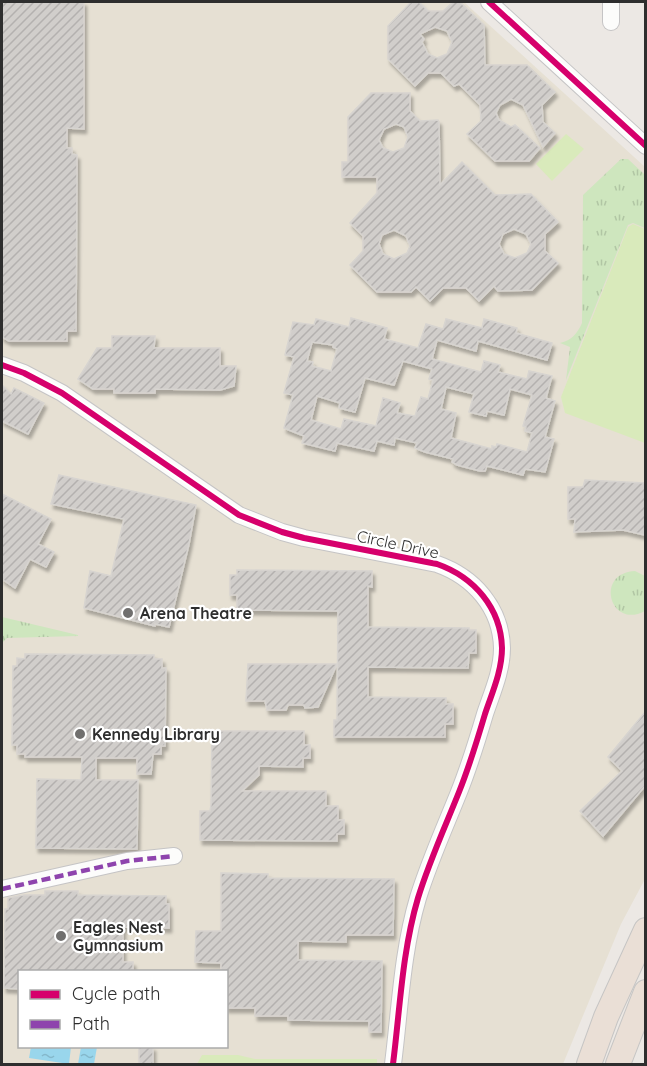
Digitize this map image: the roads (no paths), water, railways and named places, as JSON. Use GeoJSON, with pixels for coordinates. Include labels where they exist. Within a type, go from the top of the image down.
{"type":"FeatureCollection","features":[{"type":"Feature","properties":{"kind":"highway"},"geometry":{"type":"LineString","coordinates":[[589,1065],[606,1017],[645,930]]}},
{"type":"Feature","properties":{"kind":"highway"},"geometry":{"type":"LineString","coordinates":[[618,1065],[645,992]]}},
{"type":"Feature","properties":{"kind":"street"},"geometry":{"type":"LineString","coordinates":[[489,2],[505,8],[645,146]]}},
{"type":"Feature","properties":{"kind":"street"},"geometry":{"type":"LineString","coordinates":[[610,2],[610,22]]}},
{"type":"Feature","properties":{"kind":"street","name":"Circle Drive"},"geometry":{"type":"LineString","coordinates":[[2,365],[24,373],[62,393],[238,515],[304,538],[445,567],[469,580],[490,605],[500,633],[500,664],[468,768],[424,877],[417,901],[402,974],[393,1065]]}},
{"type":"Feature","properties":{"kind":"street"},"geometry":{"type":"LineString","coordinates":[[2,889],[127,861],[174,856]]}},
{"type":"Feature","properties":{"kind":"water"},"geometry":{"type":"Polygon","coordinates":[[[31,1048],[71,1048],[69,1064],[29,1058],[31,1048]]]}},
{"type":"Feature","properties":{"kind":"water"},"geometry":{"type":"Polygon","coordinates":[[[81,1048],[97,1048],[94,1064],[78,1064],[81,1048]]]}},
{"type":"Feature","properties":{"kind":"place","name":"Arena Theatre"},"geometry":{"type":"Point","coordinates":[128,613]}},
{"type":"Feature","properties":{"kind":"place","name":"Kennedy Library"},"geometry":{"type":"Point","coordinates":[80,734]}},
{"type":"Feature","properties":{"kind":"place","name":"Eagles Nest Gymnasium"},"geometry":{"type":"Point","coordinates":[61,936]}}]}
